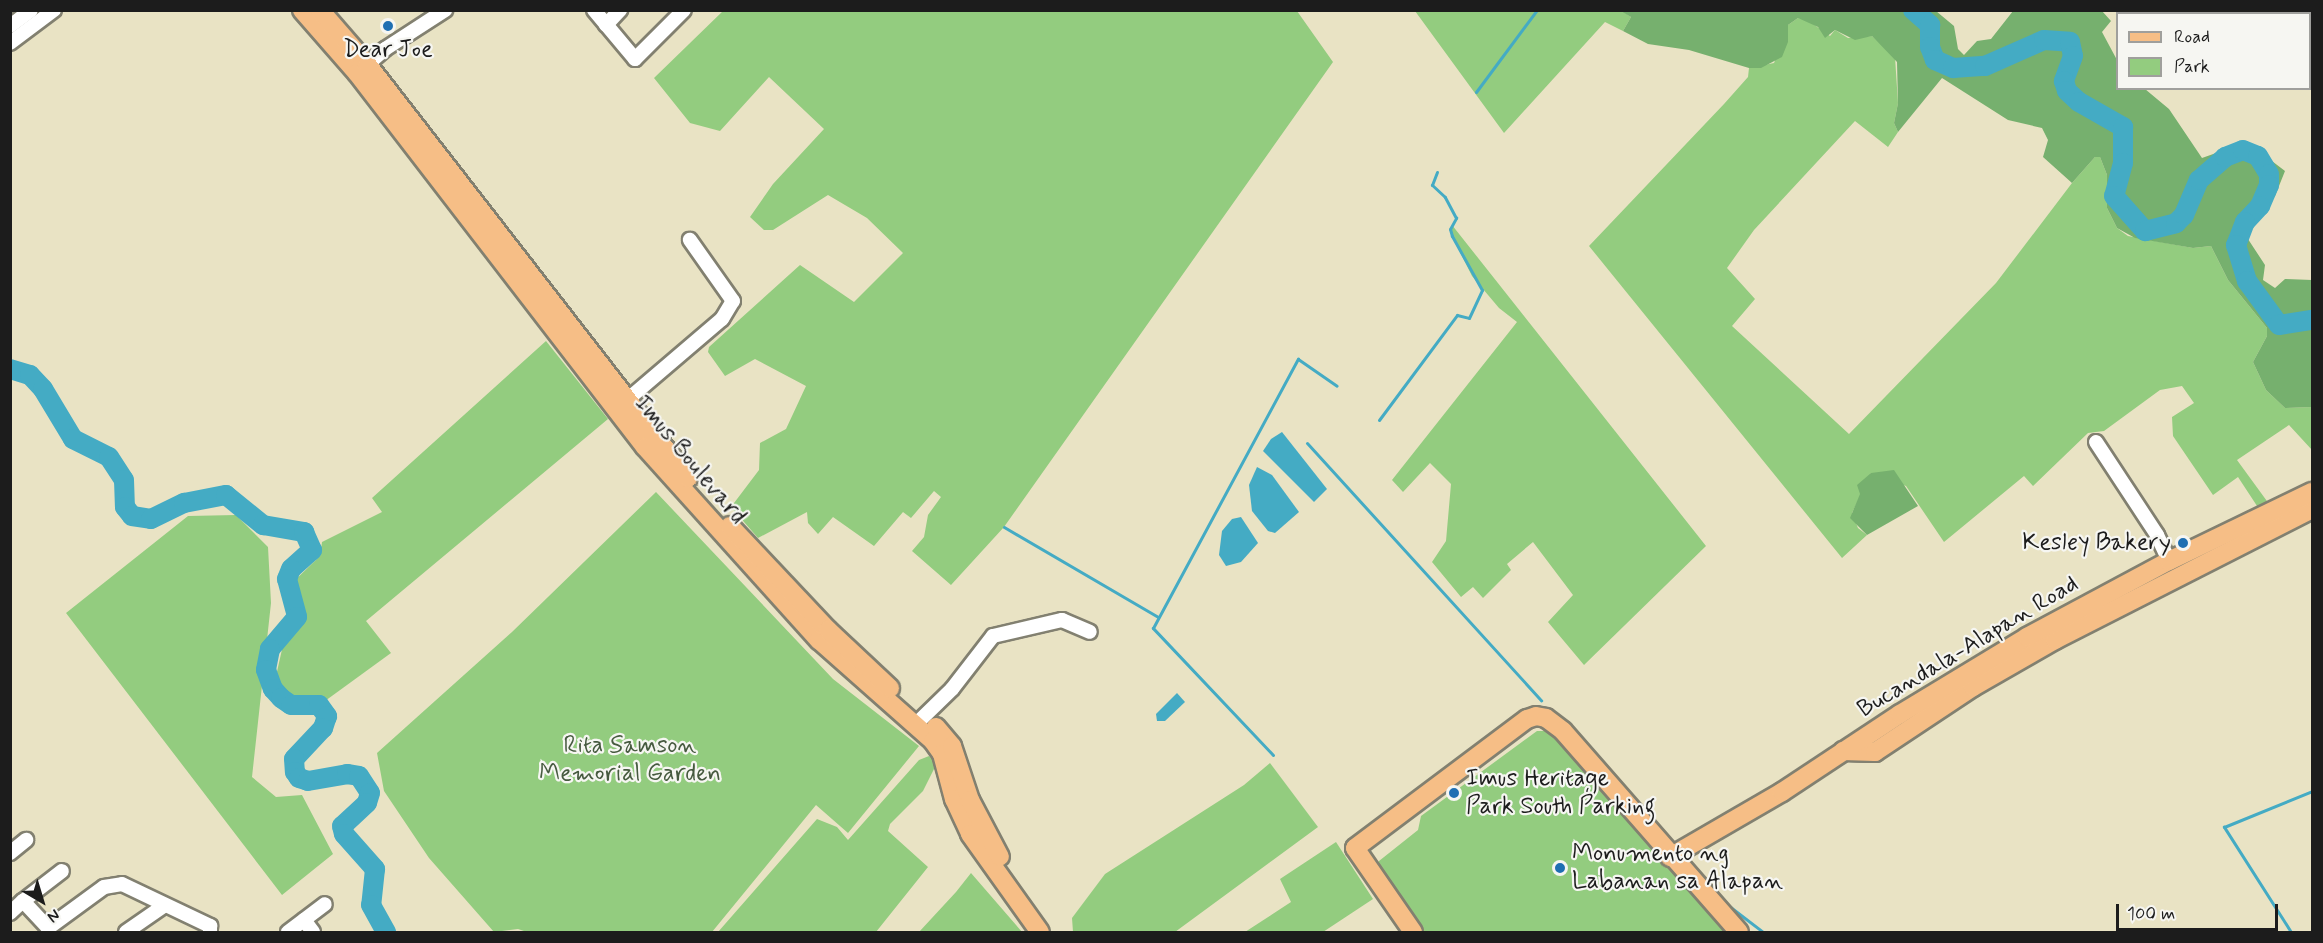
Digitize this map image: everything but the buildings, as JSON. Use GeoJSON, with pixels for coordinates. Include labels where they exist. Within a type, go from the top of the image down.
{"type":"FeatureCollection","features":[{"type":"Feature","properties":{"kind":"main road","name":"Imus Boulevard"},"geometry":{"type":"LineString","coordinates":[[302,10],[362,68]]}},
{"type":"Feature","properties":{"kind":"main road","name":"Imus Boulevard"},"geometry":{"type":"LineString","coordinates":[[320,10],[621,405],[824,635],[919,721],[952,746],[985,833],[1054,933]]}},
{"type":"Feature","properties":{"kind":"main road","name":"Bucandala-Alapan Road"},"geometry":{"type":"LineString","coordinates":[[1670,857],[1782,792],[1843,750],[1991,658],[2169,561],[2313,492]]}},
{"type":"Feature","properties":{"kind":"main road","name":"Bucandala-Alapan Road"},"geometry":{"type":"LineString","coordinates":[[1843,750],[1875,752],[2036,651],[2313,508]]}},
{"type":"Feature","properties":{"kind":"main road"},"geometry":{"type":"LineString","coordinates":[[1413,933],[1355,848],[1527,719],[1546,718],[1563,731],[1670,857],[1739,933]]}},
{"type":"Feature","properties":{"kind":"main road","name":"Imus Boulevard"},"geometry":{"type":"LineString","coordinates":[[919,721],[942,754],[957,807],[970,834],[1040,933]]}},
{"type":"Feature","properties":{"kind":"street"},"geometry":{"type":"LineString","coordinates":[[10,26],[31,10]]}},
{"type":"Feature","properties":{"kind":"street"},"geometry":{"type":"LineString","coordinates":[[10,43],[54,10]]}},
{"type":"Feature","properties":{"kind":"street"},"geometry":{"type":"LineString","coordinates":[[362,68],[445,10]]}},
{"type":"Feature","properties":{"kind":"street"},"geometry":{"type":"LineString","coordinates":[[594,10],[635,59],[684,10]]}},
{"type":"Feature","properties":{"kind":"street"},"geometry":{"type":"LineString","coordinates":[[606,25],[620,10]]}},
{"type":"Feature","properties":{"kind":"street"},"geometry":{"type":"LineString","coordinates":[[621,405],[722,319],[733,301],[690,240]]}},
{"type":"Feature","properties":{"kind":"street"},"geometry":{"type":"LineString","coordinates":[[2096,442],[2157,535],[2169,561]]}},
{"type":"Feature","properties":{"kind":"street"},"geometry":{"type":"LineString","coordinates":[[919,721],[952,690],[993,636],[1062,620],[1090,632]]}},
{"type":"Feature","properties":{"kind":"street"},"geometry":{"type":"LineString","coordinates":[[10,853],[26,840]]}},
{"type":"Feature","properties":{"kind":"street"},"geometry":{"type":"LineString","coordinates":[[10,912],[62,871]]}},
{"type":"Feature","properties":{"kind":"street"},"geometry":{"type":"LineString","coordinates":[[23,902],[50,930],[113,883],[210,926],[210,933]]}},
{"type":"Feature","properties":{"kind":"street"},"geometry":{"type":"LineString","coordinates":[[288,933],[325,904]]}},
{"type":"Feature","properties":{"kind":"street"},"geometry":{"type":"LineString","coordinates":[[126,933],[165,905]]}},
{"type":"Feature","properties":{"kind":"street"},"geometry":{"type":"LineString","coordinates":[[304,920],[313,933]]}},
{"type":"Feature","properties":{"kind":"green space"},"geometry":{"type":"Polygon","coordinates":[[[724,10],[1297,11],[1333,62],[1004,527],[951,585],[912,551],[924,537],[928,515],[941,497],[934,491],[911,518],[903,512],[874,546],[833,517],[818,534],[808,523],[807,512],[758,538],[731,507],[759,470],[760,443],[786,429],[806,386],[755,359],[725,376],[708,352],[709,347],[800,265],[854,302],[903,253],[867,218],[828,195],[773,230],[764,230],[750,217],[773,184],[824,129],[769,77],[720,131],[690,123],[654,78],[724,10]]]}},
{"type":"Feature","properties":{"kind":"green space"},"geometry":{"type":"Polygon","coordinates":[[[1621,10],[1631,17],[1623,31],[1605,22],[1504,133],[1415,11],[1621,10]]]}},
{"type":"Feature","properties":{"kind":"green space"},"geometry":{"type":"Polygon","coordinates":[[[1621,11],[1936,11],[1954,26],[1958,49],[1964,55],[1977,41],[1991,39],[2013,11],[2102,11],[2111,21],[2102,32],[2116,58],[2116,90],[2146,90],[2169,109],[2202,158],[2247,142],[2285,171],[2275,196],[2246,236],[2265,265],[2263,280],[2275,288],[2285,279],[2312,280],[2312,407],[2285,408],[2266,390],[2253,362],[2267,336],[2267,328],[2228,280],[2211,246],[2193,248],[2135,238],[2117,228],[2107,208],[2107,175],[2100,157],[2095,157],[2072,183],[2043,157],[2048,140],[2042,128],[2008,120],[1942,78],[1898,132],[1894,123],[1898,103],[1897,62],[1872,36],[1855,40],[1835,30],[1825,38],[1818,27],[1798,18],[1788,25],[1788,42],[1782,57],[1761,68],[1749,68],[1689,50],[1648,44],[1623,31],[1631,17],[1621,11]]]}},
{"type":"Feature","properties":{"kind":"green space"},"geometry":{"type":"Polygon","coordinates":[[[1798,18],[1806,19],[1830,36],[1835,30],[1848,38],[1872,36],[1895,57],[1898,103],[1894,123],[1898,132],[1888,147],[1855,121],[1754,230],[1727,268],[1755,299],[1732,326],[1849,434],[1996,283],[2072,183],[2095,157],[2100,157],[2107,175],[2107,208],[2117,228],[2128,236],[2193,248],[2211,246],[2228,280],[2267,328],[2267,336],[2253,362],[2266,390],[2285,408],[2312,407],[2312,450],[2289,425],[2237,460],[2272,508],[2261,512],[2238,477],[2213,495],[2173,436],[2172,417],[2194,403],[2182,386],[2160,390],[2104,431],[2088,433],[2033,486],[2024,476],[1944,542],[1906,486],[1871,473],[1852,513],[1858,528],[1867,535],[1842,558],[1589,246],[1724,104],[1748,77],[1749,68],[1774,63],[1788,25],[1798,18]]]}},
{"type":"Feature","properties":{"kind":"green space"},"geometry":{"type":"Polygon","coordinates":[[[1452,225],[1706,546],[1584,665],[1548,622],[1573,595],[1533,542],[1507,564],[1511,570],[1483,598],[1473,587],[1461,597],[1432,562],[1446,541],[1451,484],[1430,463],[1403,492],[1392,480],[1517,322],[1499,308],[1472,276],[1452,236],[1452,225]]]}},
{"type":"Feature","properties":{"kind":"green space"},"geometry":{"type":"Polygon","coordinates":[[[546,341],[608,419],[366,621],[391,653],[325,701],[295,701],[283,694],[276,676],[283,645],[302,623],[300,603],[289,586],[320,556],[322,542],[382,512],[372,498],[546,341]]]}},
{"type":"Feature","properties":{"kind":"green space"},"geometry":{"type":"Polygon","coordinates":[[[1894,470],[1918,506],[1867,535],[1850,518],[1860,494],[1857,485],[1871,473],[1894,470]]]}},
{"type":"Feature","properties":{"kind":"green space","name":"Rita Samson Memorial Garden"},"geometry":{"type":"Polygon","coordinates":[[[656,492],[833,679],[919,746],[848,833],[816,805],[712,932],[527,932],[518,929],[494,932],[429,858],[384,791],[377,753],[512,632],[656,492]]]}},
{"type":"Feature","properties":{"kind":"green space"},"geometry":{"type":"Polygon","coordinates":[[[236,515],[268,547],[271,603],[252,777],[276,797],[302,795],[333,854],[282,895],[66,613],[188,516],[236,515]]]}},
{"type":"Feature","properties":{"kind":"green space"},"geometry":{"type":"Polygon","coordinates":[[[1537,731],[1549,731],[1642,833],[1675,876],[1731,932],[1421,932],[1377,865],[1379,861],[1418,830],[1421,816],[1537,731]]]}},
{"type":"Feature","properties":{"kind":"green space"},"geometry":{"type":"Polygon","coordinates":[[[929,756],[936,765],[923,791],[890,824],[888,831],[928,867],[876,932],[718,932],[817,819],[837,827],[848,840],[919,760],[929,756]]]}},
{"type":"Feature","properties":{"kind":"green space"},"geometry":{"type":"Polygon","coordinates":[[[1270,763],[1318,827],[1175,932],[1073,932],[1072,918],[1105,874],[1244,785],[1270,763]]]}},
{"type":"Feature","properties":{"kind":"green space"},"geometry":{"type":"Polygon","coordinates":[[[1336,842],[1373,899],[1323,932],[1245,932],[1291,902],[1280,879],[1336,842]]]}},
{"type":"Feature","properties":{"kind":"green space"},"geometry":{"type":"Polygon","coordinates":[[[971,873],[1022,932],[919,932],[956,892],[971,873]]]}},
{"type":"Feature","properties":{"kind":"water"},"geometry":{"type":"Polygon","coordinates":[[[1282,432],[1327,489],[1314,502],[1263,451],[1271,439],[1282,432]]]}},
{"type":"Feature","properties":{"kind":"water"},"geometry":{"type":"Polygon","coordinates":[[[1257,467],[1272,475],[1299,512],[1275,533],[1268,531],[1252,511],[1249,485],[1257,467]]]}},
{"type":"Feature","properties":{"kind":"water"},"geometry":{"type":"Polygon","coordinates":[[[1241,517],[1258,543],[1241,562],[1226,566],[1219,555],[1222,531],[1232,519],[1241,517]]]}},
{"type":"Feature","properties":{"kind":"water"},"geometry":{"type":"Polygon","coordinates":[[[1177,693],[1185,702],[1165,721],[1157,721],[1156,714],[1177,693]]]}},
{"type":"Feature","properties":{"kind":"waterway"},"geometry":{"type":"LineString","coordinates":[[1476,92],[1537,10]]}},
{"type":"Feature","properties":{"kind":"waterway"},"geometry":{"type":"LineString","coordinates":[[1913,10],[1930,25],[1930,47],[1935,60],[1953,68],[1985,66],[2044,40],[2070,42],[2073,56],[2064,81],[2067,91],[2079,102],[2123,127],[2123,163],[2114,196],[2145,231],[2176,223],[2184,215],[2199,180],[2225,157],[2243,150],[2258,156],[2269,174],[2269,185],[2260,206],[2245,222],[2236,245],[2247,281],[2279,325],[2312,320]]}},
{"type":"Feature","properties":{"kind":"waterway"},"geometry":{"type":"LineString","coordinates":[[1379,420],[1457,315],[1469,318],[1482,290],[1452,236],[1450,229],[1456,218],[1445,197],[1432,185],[1437,172]]}},
{"type":"Feature","properties":{"kind":"waterway"},"geometry":{"type":"LineString","coordinates":[[1273,755],[1153,628],[1298,359],[1337,386]]}},
{"type":"Feature","properties":{"kind":"waterway"},"geometry":{"type":"LineString","coordinates":[[10,369],[30,375],[43,389],[73,439],[109,457],[124,480],[125,507],[132,516],[151,519],[184,503],[226,495],[263,525],[304,532],[312,550],[291,569],[287,579],[297,617],[270,649],[266,670],[273,689],[281,698],[291,705],[319,705],[327,716],[323,728],[294,759],[295,772],[299,778],[308,781],[347,774],[359,776],[370,793],[367,803],[342,826],[344,834],[375,869],[371,905],[386,932]]}},
{"type":"Feature","properties":{"kind":"waterway"},"geometry":{"type":"LineString","coordinates":[[1307,443],[1541,700]]}},
{"type":"Feature","properties":{"kind":"waterway"},"geometry":{"type":"LineString","coordinates":[[1004,527],[1158,617]]}},
{"type":"Feature","properties":{"kind":"waterway"},"geometry":{"type":"LineString","coordinates":[[2291,932],[2224,827],[2312,791]]}},
{"type":"Feature","properties":{"kind":"waterway"},"geometry":{"type":"LineString","coordinates":[[1701,875],[1729,906],[1763,932]]}},
{"type":"Feature","properties":{"kind":"place","name":"Dear Joe"},"geometry":{"type":"Point","coordinates":[388,26]}},
{"type":"Feature","properties":{"kind":"place","name":"Kesley Bakery"},"geometry":{"type":"Point","coordinates":[2183,543]}},
{"type":"Feature","properties":{"kind":"place","name":"Imus Heritage Park South Parking"},"geometry":{"type":"Point","coordinates":[1454,793]}},
{"type":"Feature","properties":{"kind":"place","name":"Monumento ng Labanan sa Alapan"},"geometry":{"type":"Point","coordinates":[1560,868]}}]}
